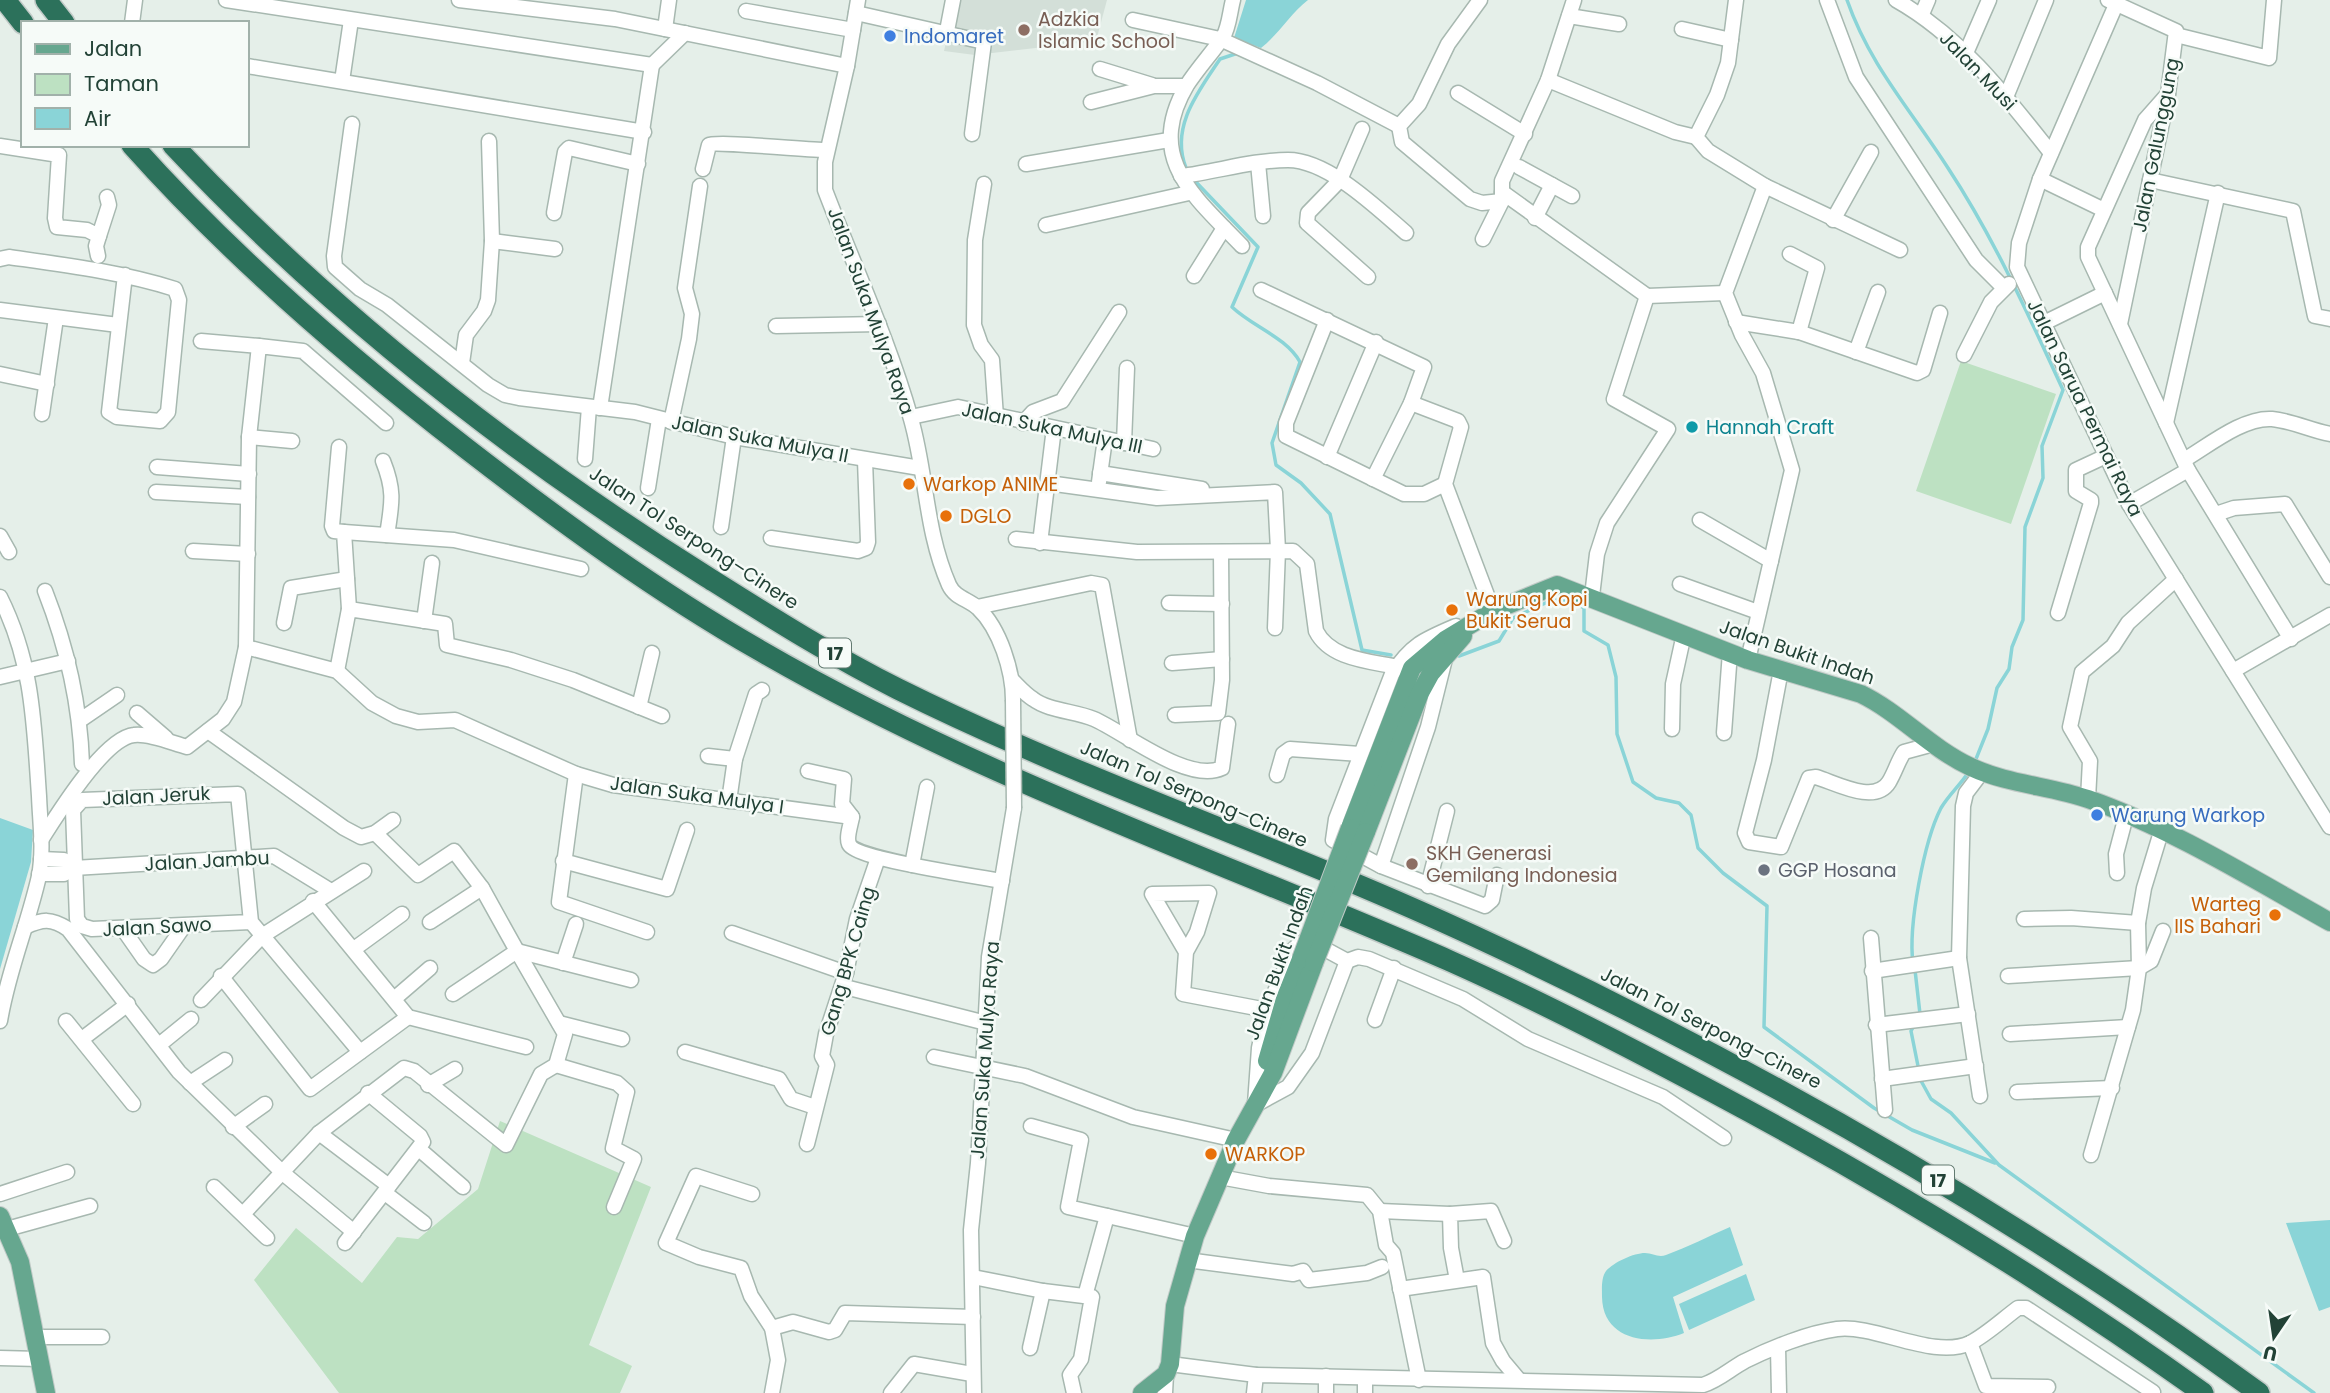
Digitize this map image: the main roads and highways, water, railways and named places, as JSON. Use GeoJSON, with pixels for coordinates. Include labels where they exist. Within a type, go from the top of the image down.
{"type":"FeatureCollection","features":[{"type":"Feature","properties":{"kind":"highway"},"geometry":{"type":"LineString","coordinates":[[5,0],[21,21]]}},
{"type":"Feature","properties":{"kind":"highway"},"geometry":{"type":"LineString","coordinates":[[46,0],[62,21]]}},
{"type":"Feature","properties":{"kind":"highway","name":"17"},"geometry":{"type":"LineString","coordinates":[[134,147],[278,292],[398,396],[524,494],[632,571],[757,649],[879,715],[1038,788],[1454,963],[1620,1043],[1804,1141],[1983,1245],[2203,1393]]}},
{"type":"Feature","properties":{"kind":"highway","name":"Jalan Tol Serpong–Cinere"},"geometry":{"type":"LineString","coordinates":[[175,147],[298,268],[419,374],[620,520],[775,620],[895,687],[1048,758],[1470,934],[1809,1103],[2001,1218],[2185,1339],[2259,1393]]}},
{"type":"Feature","properties":{"kind":"main road","name":"Jalan Bukit Indah"},"geometry":{"type":"LineString","coordinates":[[1142,1393],[1168,1369],[1175,1306],[1195,1236],[1236,1140],[1255,1105],[1285,999],[1308,961],[1358,830],[1412,668],[1446,640],[1493,611],[1557,584],[1748,660],[1843,687],[1874,701],[1930,744],[1974,769],[2088,799],[2161,832],[2330,922]]}},
{"type":"Feature","properties":{"kind":"main road","name":"Jalan Bukit Indah"},"geometry":{"type":"LineString","coordinates":[[1358,830],[1420,693],[1431,673],[1469,628]]}},
{"type":"Feature","properties":{"kind":"main road"},"geometry":{"type":"LineString","coordinates":[[4,1223],[20,1262],[46,1393]]}},
{"type":"Feature","properties":{"kind":"water"},"geometry":{"type":"Polygon","coordinates":[[[1246,0],[1308,0],[1261,48],[1234,38],[1246,0]]]}},
{"type":"Feature","properties":{"kind":"water"},"geometry":{"type":"Polygon","coordinates":[[[0,818],[33,830],[31,862],[0,969],[0,818]]]}},
{"type":"Feature","properties":{"kind":"water"},"geometry":{"type":"Polygon","coordinates":[[[2330,1220],[2330,1307],[2319,1311],[2286,1223],[2330,1220]]]}},
{"type":"Feature","properties":{"kind":"water"},"geometry":{"type":"Polygon","coordinates":[[[1730,1227],[1743,1265],[1673,1297],[1684,1333],[1644,1339],[1620,1332],[1611,1323],[1604,1312],[1602,1297],[1606,1271],[1624,1259],[1640,1253],[1666,1255],[1730,1227]]]}},
{"type":"Feature","properties":{"kind":"water"},"geometry":{"type":"Polygon","coordinates":[[[1746,1274],[1755,1300],[1689,1330],[1679,1304],[1746,1274]]]}},
{"type":"Feature","properties":{"kind":"waterway"},"geometry":{"type":"LineString","coordinates":[[1847,0],[1856,24],[1879,67],[1948,168],[1980,222],[2010,277],[2063,390],[2042,446],[2043,478],[2025,527],[2023,620],[2012,647],[2009,669],[1997,688],[1988,729],[1974,764]]}},
{"type":"Feature","properties":{"kind":"waterway"},"geometry":{"type":"LineString","coordinates":[[1186,168],[1181,138],[1189,110],[1220,59],[1238,53]]}},
{"type":"Feature","properties":{"kind":"waterway"},"geometry":{"type":"LineString","coordinates":[[1194,180],[1258,247],[1232,307],[1278,339],[1300,362],[1272,443],[1276,465],[1301,483],[1330,514],[1362,650],[1391,655]]}},
{"type":"Feature","properties":{"kind":"waterway"},"geometry":{"type":"LineString","coordinates":[[1459,656],[1499,641],[1513,618],[1552,600],[1572,601],[1584,608],[1584,631],[1608,645],[1616,677],[1617,734],[1633,782],[1656,798],[1679,803],[1691,815],[1698,848],[1723,873],[1767,906],[1764,1027],[1874,1108],[1912,1130],[1995,1163]]}},
{"type":"Feature","properties":{"kind":"waterway"},"geometry":{"type":"LineString","coordinates":[[1913,963],[1915,906],[1929,841],[1941,808],[1968,773]]}},
{"type":"Feature","properties":{"kind":"waterway"},"geometry":{"type":"LineString","coordinates":[[1915,970],[1920,1014]]}},
{"type":"Feature","properties":{"kind":"waterway"},"geometry":{"type":"LineString","coordinates":[[1915,1024],[1911,1031],[1919,1071]]}},
{"type":"Feature","properties":{"kind":"waterway"},"geometry":{"type":"LineString","coordinates":[[1920,1079],[1931,1099],[1951,1113],[1999,1165],[2314,1393]]}},
{"type":"Feature","properties":{"kind":"place","name":"Adzkia Islamic School"},"geometry":{"type":"Point","coordinates":[1024,30]}},
{"type":"Feature","properties":{"kind":"place","name":"Indomaret"},"geometry":{"type":"Point","coordinates":[890,36]}},
{"type":"Feature","properties":{"kind":"place","name":"Hannah Craft"},"geometry":{"type":"Point","coordinates":[1692,427]}},
{"type":"Feature","properties":{"kind":"place","name":"Warkop ANIME"},"geometry":{"type":"Point","coordinates":[909,484]}},
{"type":"Feature","properties":{"kind":"place","name":"DGLO"},"geometry":{"type":"Point","coordinates":[946,516]}},
{"type":"Feature","properties":{"kind":"place","name":"Warung Kopi Bukit Serua"},"geometry":{"type":"Point","coordinates":[1452,610]}},
{"type":"Feature","properties":{"kind":"place","name":"Warung Warkop"},"geometry":{"type":"Point","coordinates":[2097,815]}},
{"type":"Feature","properties":{"kind":"place","name":"SKH Generasi Gemilang Indonesia"},"geometry":{"type":"Point","coordinates":[1412,864]}},
{"type":"Feature","properties":{"kind":"place","name":"GGP Hosana"},"geometry":{"type":"Point","coordinates":[1764,870]}},
{"type":"Feature","properties":{"kind":"place","name":"Warteg IIS Bahari"},"geometry":{"type":"Point","coordinates":[2275,915]}},
{"type":"Feature","properties":{"kind":"place","name":"WARKOP"},"geometry":{"type":"Point","coordinates":[1211,1154]}}]}
